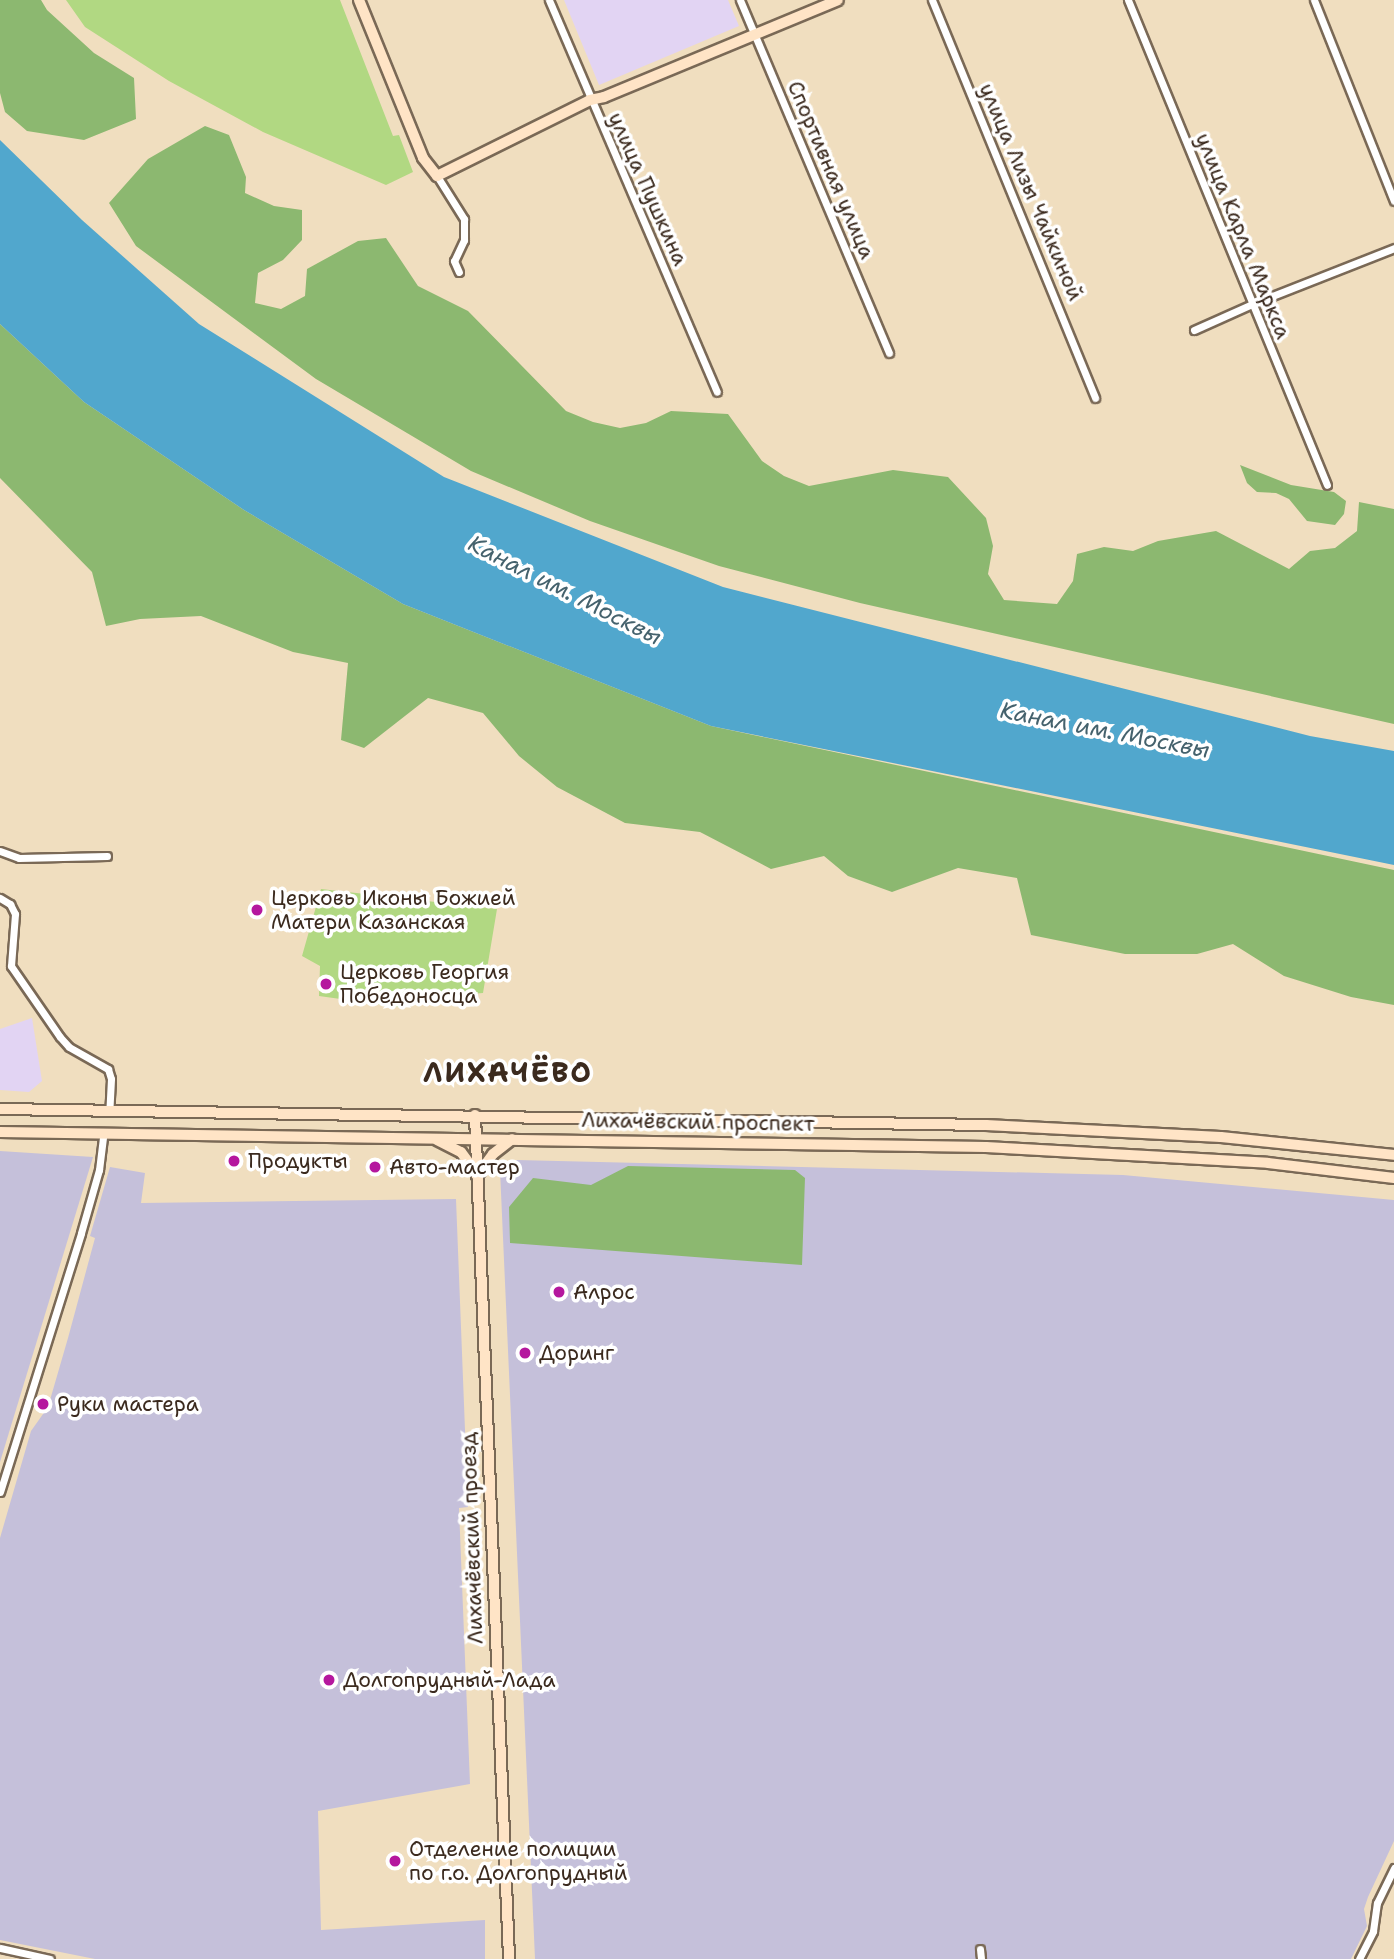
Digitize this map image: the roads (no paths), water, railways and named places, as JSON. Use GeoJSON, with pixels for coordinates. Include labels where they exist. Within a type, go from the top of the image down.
{"type":"FeatureCollection","features":[{"type":"Feature","properties":{"kind":"main road"},"geometry":{"type":"LineString","coordinates":[[359,0],[423,158],[437,176],[590,100],[604,97],[838,0]]}},
{"type":"Feature","properties":{"kind":"main road","name":"Лихачёвский проспект"},"geometry":{"type":"LineString","coordinates":[[0,1109],[986,1125],[1222,1137],[1394,1156]]}},
{"type":"Feature","properties":{"kind":"main road","name":"Лихачёвский проезд"},"geometry":{"type":"LineString","coordinates":[[475,1115],[509,1959]]}},
{"type":"Feature","properties":{"kind":"main road","name":"Лихачёвский проспект"},"geometry":{"type":"LineString","coordinates":[[0,1132],[1031,1149],[1268,1163],[1394,1178]]}},
{"type":"Feature","properties":{"kind":"main road"},"geometry":{"type":"LineString","coordinates":[[430,1138],[461,1152],[477,1176],[493,1154],[512,1139]]}},
{"type":"Feature","properties":{"kind":"street","name":"улица Пушкина"},"geometry":{"type":"LineString","coordinates":[[549,0],[717,392]]}},
{"type":"Feature","properties":{"kind":"street","name":"Спортивная улица"},"geometry":{"type":"LineString","coordinates":[[740,0],[889,354]]}},
{"type":"Feature","properties":{"kind":"street","name":"улица Лизы Чайкиной"},"geometry":{"type":"LineString","coordinates":[[932,0],[1095,398]]}},
{"type":"Feature","properties":{"kind":"street","name":"улица Карла Маркса"},"geometry":{"type":"LineString","coordinates":[[1128,0],[1327,485]]}},
{"type":"Feature","properties":{"kind":"street"},"geometry":{"type":"LineString","coordinates":[[1314,0],[1394,201]]}},
{"type":"Feature","properties":{"kind":"street"},"geometry":{"type":"LineString","coordinates":[[437,176],[464,219],[464,240],[454,261],[459,272]]}},
{"type":"Feature","properties":{"kind":"street"},"geometry":{"type":"LineString","coordinates":[[1194,330],[1394,248]]}},
{"type":"Feature","properties":{"kind":"street"},"geometry":{"type":"LineString","coordinates":[[0,851],[19,858],[107,856]]}},
{"type":"Feature","properties":{"kind":"street"},"geometry":{"type":"LineString","coordinates":[[0,898],[10,904],[16,920],[10,950],[11,966],[60,1037],[80,1054],[108,1069],[111,1079],[109,1112]]}},
{"type":"Feature","properties":{"kind":"street"},"geometry":{"type":"LineString","coordinates":[[0,1492],[99,1170],[103,1135]]}},
{"type":"Feature","properties":{"kind":"street"},"geometry":{"type":"LineString","coordinates":[[1359,1959],[1373,1931],[1377,1903],[1394,1868]]}},
{"type":"Feature","properties":{"kind":"street"},"geometry":{"type":"LineString","coordinates":[[0,1948],[50,1959]]}},
{"type":"Feature","properties":{"kind":"street"},"geometry":{"type":"LineString","coordinates":[[980,1949],[981,1959]]}},
{"type":"Feature","properties":{"kind":"water","name":"Канал им. Москвы"},"geometry":{"type":"Polygon","coordinates":[[[0,140],[82,220],[199,324],[444,477],[723,587],[1310,736],[1394,751],[1394,865],[711,726],[403,604],[244,510],[84,402],[0,324],[0,140]]]}},
{"type":"Feature","properties":{"kind":"place","name":"Церковь Иконы Божией Матери Казанская"},"geometry":{"type":"Point","coordinates":[257,910]}},
{"type":"Feature","properties":{"kind":"place","name":"Церковь Георгия Победоносца"},"geometry":{"type":"Point","coordinates":[326,984]}},
{"type":"Feature","properties":{"kind":"place","name":"Продукты"},"geometry":{"type":"Point","coordinates":[234,1161]}},
{"type":"Feature","properties":{"kind":"place","name":"Авто-мастер"},"geometry":{"type":"Point","coordinates":[375,1167]}},
{"type":"Feature","properties":{"kind":"place","name":"Алрос"},"geometry":{"type":"Point","coordinates":[559,1292]}},
{"type":"Feature","properties":{"kind":"place","name":"Доринг"},"geometry":{"type":"Point","coordinates":[525,1353]}},
{"type":"Feature","properties":{"kind":"place","name":"Руки мастера"},"geometry":{"type":"Point","coordinates":[43,1404]}},
{"type":"Feature","properties":{"kind":"place","name":"Долгопрудный-Лада"},"geometry":{"type":"Point","coordinates":[329,1680]}},
{"type":"Feature","properties":{"kind":"place","name":"Отделение полиции по г.о. Долгопрудный"},"geometry":{"type":"Point","coordinates":[395,1861]}},
{"type":"Feature","properties":{"kind":"district","name":"ЛИХАЧЁВО"},"geometry":{"type":"Point","coordinates":[508,1072]}}]}
